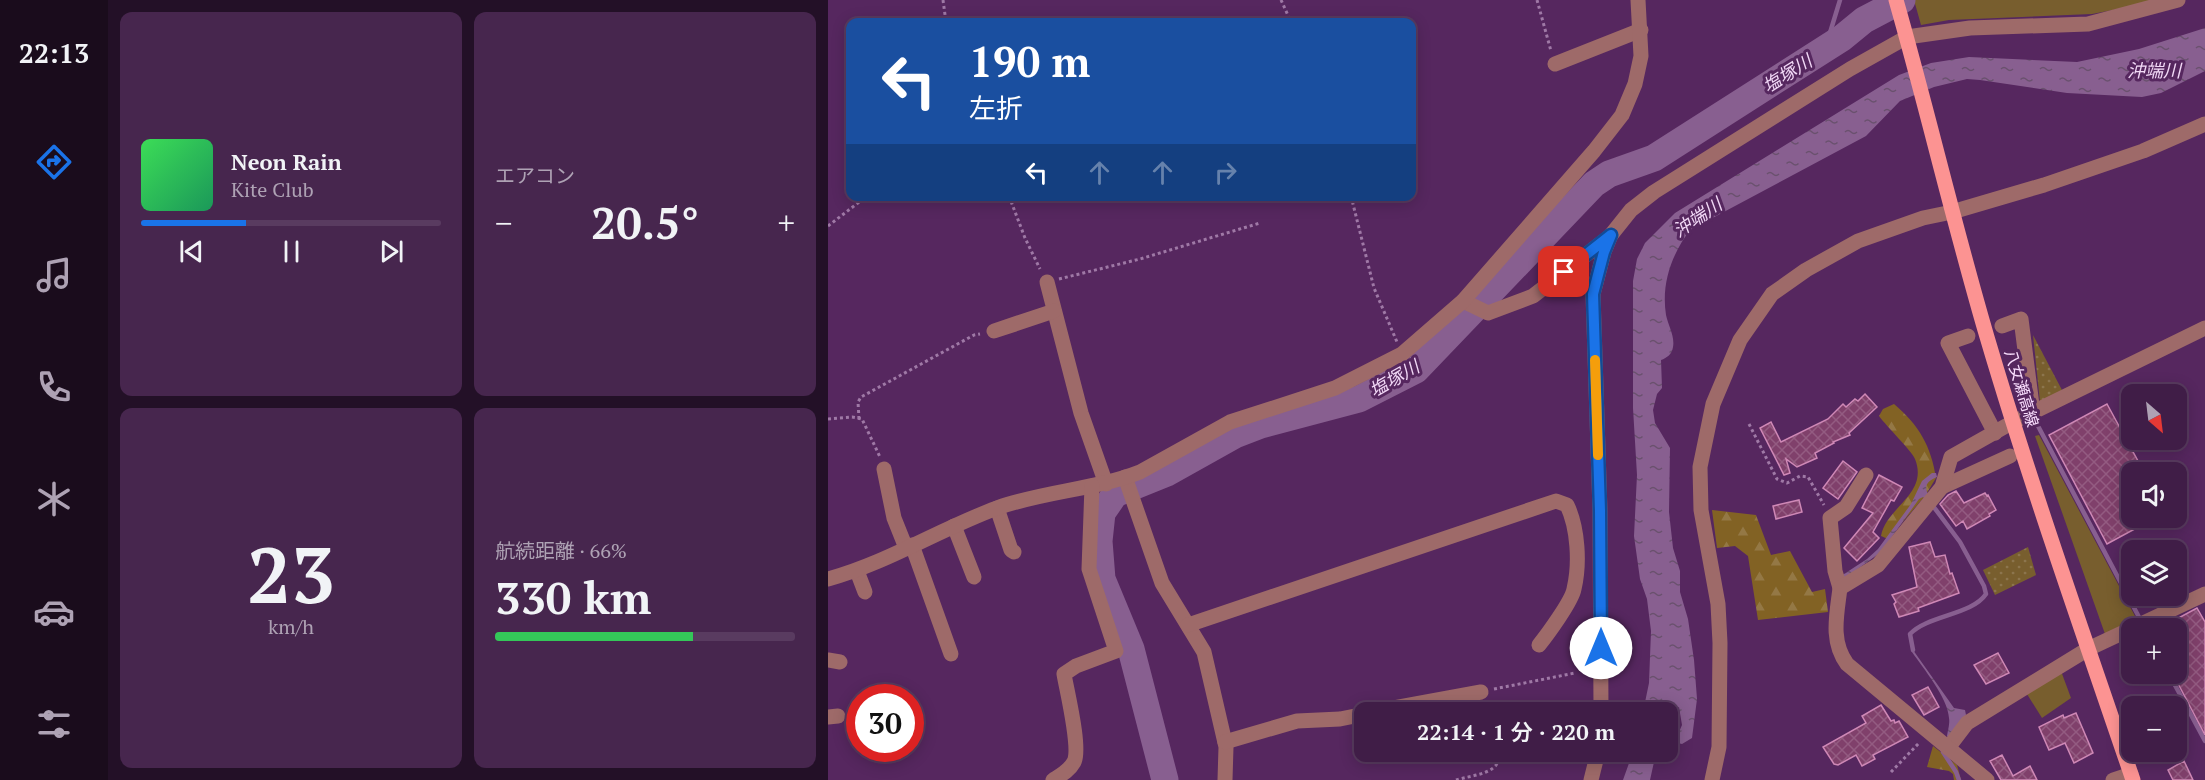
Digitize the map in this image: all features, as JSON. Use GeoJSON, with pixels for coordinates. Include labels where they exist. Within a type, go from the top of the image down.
{"type":"FeatureCollection","features":[{"type":"Feature","properties":{"kind":"main road","name":"八女瀬高線"},"geometry":{"type":"LineString","coordinates":[[1896,0],[1951,210],[2013,422],[2132,777]]}},
{"type":"Feature","properties":{"kind":"street"},"geometry":{"type":"LineString","coordinates":[[828,579],[857,571],[906,552],[954,526],[1017,501],[1099,485],[1140,472],[1230,422],[1335,388],[1402,354],[1462,301],[1622,115],[1635,84],[1641,56],[1638,0]]}},
{"type":"Feature","properties":{"kind":"street"},"geometry":{"type":"LineString","coordinates":[[1462,301],[1488,313],[1533,296],[1611,235],[1631,210],[1654,192],[1850,69],[1908,40],[1970,28],[2088,24],[2178,0]]}},
{"type":"Feature","properties":{"kind":"street"},"geometry":{"type":"LineString","coordinates":[[1555,64],[1641,30]]}},
{"type":"Feature","properties":{"kind":"street"},"geometry":{"type":"LineString","coordinates":[[1712,780],[1719,747],[1720,643],[1718,604],[1701,510],[1700,467],[1713,404],[1740,340],[1772,294],[1806,270],[1858,241],[1923,218],[2044,185],[2132,154],[2205,124]]}},
{"type":"Feature","properties":{"kind":"street"},"geometry":{"type":"LineString","coordinates":[[1601,702],[1600,511],[1593,294],[1611,235]]}},
{"type":"Feature","properties":{"kind":"street"},"geometry":{"type":"LineString","coordinates":[[1047,282],[1099,485],[1089,569],[1116,651],[1076,666],[1064,674],[1076,743],[1075,760],[1067,771],[1053,780]]}},
{"type":"Feature","properties":{"kind":"street"},"geometry":{"type":"LineString","coordinates":[[994,331],[1054,311]]}},
{"type":"Feature","properties":{"kind":"street"},"geometry":{"type":"LineString","coordinates":[[2002,326],[2021,319],[2033,413]]}},
{"type":"Feature","properties":{"kind":"street"},"geometry":{"type":"LineString","coordinates":[[1840,588],[1878,565],[1942,487],[1951,457],[2013,422],[2205,328]]}},
{"type":"Feature","properties":{"kind":"street"},"geometry":{"type":"LineString","coordinates":[[1968,336],[1948,343],[1995,433]]}},
{"type":"Feature","properties":{"kind":"street"},"geometry":{"type":"LineString","coordinates":[[1942,487],[2010,456]]}},
{"type":"Feature","properties":{"kind":"street"},"geometry":{"type":"LineString","coordinates":[[884,469],[894,518],[906,552],[951,654]]}},
{"type":"Feature","properties":{"kind":"street"},"geometry":{"type":"LineString","coordinates":[[1866,475],[1846,507],[1830,518],[1835,571],[1840,588],[1836,635],[1840,654],[1847,664],[1987,780]]}},
{"type":"Feature","properties":{"kind":"street"},"geometry":{"type":"LineString","coordinates":[[1125,477],[1162,584],[1204,651],[1225,741],[1225,780]]}},
{"type":"Feature","properties":{"kind":"street"},"geometry":{"type":"LineString","coordinates":[[1188,625],[1556,501],[1567,505],[1574,520],[1577,566],[1574,591],[1539,645]]}},
{"type":"Feature","properties":{"kind":"street"},"geometry":{"type":"LineString","coordinates":[[997,508],[1011,550],[1014,552]]}},
{"type":"Feature","properties":{"kind":"street"},"geometry":{"type":"LineString","coordinates":[[954,526],[974,576]]}},
{"type":"Feature","properties":{"kind":"street"},"geometry":{"type":"LineString","coordinates":[[857,571],[865,592]]}},
{"type":"Feature","properties":{"kind":"street"},"geometry":{"type":"LineString","coordinates":[[1948,748],[1967,723],[2088,649],[2205,594]]}},
{"type":"Feature","properties":{"kind":"street"},"geometry":{"type":"LineString","coordinates":[[1426,702],[1481,692]]}},
{"type":"Feature","properties":{"kind":"street"},"geometry":{"type":"LineString","coordinates":[[1225,741],[1297,721],[1354,716]]}},
{"type":"Feature","properties":{"kind":"street"},"geometry":{"type":"LineString","coordinates":[[1591,780],[1596,762]]}},
{"type":"Feature","properties":{"kind":"street"},"geometry":{"type":"LineString","coordinates":[[2113,780],[2132,777]]}},
{"type":"Feature","properties":{"kind":"path"},"geometry":{"type":"LineString","coordinates":[[943,0],[945,18]]}},
{"type":"Feature","properties":{"kind":"path"},"geometry":{"type":"LineString","coordinates":[[1281,0],[1290,18]]}},
{"type":"Feature","properties":{"kind":"path"},"geometry":{"type":"LineString","coordinates":[[1537,0],[1555,64]]}},
{"type":"Feature","properties":{"kind":"path"},"geometry":{"type":"LineString","coordinates":[[828,226],[860,201]]}},
{"type":"Feature","properties":{"kind":"path"},"geometry":{"type":"LineString","coordinates":[[1011,201],[1025,238],[1047,282],[1140,259],[1260,223]]}},
{"type":"Feature","properties":{"kind":"path"},"geometry":{"type":"LineString","coordinates":[[1352,201],[1374,288],[1402,354]]}},
{"type":"Feature","properties":{"kind":"path"},"geometry":{"type":"LineString","coordinates":[[859,419],[858,402],[861,397],[974,335],[994,331]]}},
{"type":"Feature","properties":{"kind":"path"},"geometry":{"type":"LineString","coordinates":[[828,419],[862,419],[884,469]]}},
{"type":"Feature","properties":{"kind":"path"},"geometry":{"type":"LineString","coordinates":[[1749,424],[1777,479],[1787,483],[1800,476],[1808,477],[1830,518]]}},
{"type":"Feature","properties":{"kind":"path"},"geometry":{"type":"LineString","coordinates":[[1481,692],[1575,673]]}},
{"type":"Feature","properties":{"kind":"path"},"geometry":{"type":"LineString","coordinates":[[1891,772],[1929,732]]}},
{"type":"Feature","properties":{"kind":"path"},"geometry":{"type":"LineString","coordinates":[[1456,780],[1490,770],[1499,762]]}},
{"type":"Feature","properties":{"kind":"shaded area"},"geometry":{"type":"Polygon","coordinates":[[[1914,0],[2165,0],[2092,14],[1949,20],[1921,25],[1914,0]]]}},
{"type":"Feature","properties":{"kind":"shaded area"},"geometry":{"type":"Polygon","coordinates":[[[2033,335],[2063,392],[2040,402],[2033,335]]]}},
{"type":"Feature","properties":{"kind":"shaded area"},"geometry":{"type":"Polygon","coordinates":[[[2039,435],[2121,590],[2121,606],[2130,606],[2136,618],[2121,618],[2121,626],[2105,634],[2035,436],[2039,435]]]}},
{"type":"Feature","properties":{"kind":"shaded area"},"geometry":{"type":"Polygon","coordinates":[[[2028,547],[2036,575],[1995,595],[1983,570],[2028,547]]]}},
{"type":"Feature","properties":{"kind":"shaded area"},"geometry":{"type":"Polygon","coordinates":[[[2061,671],[2071,698],[2042,718],[2025,691],[2061,671]]]}},
{"type":"Feature","properties":{"kind":"green space"},"geometry":{"type":"Polygon","coordinates":[[[1894,404],[1917,428],[1931,456],[1936,478],[1925,496],[1888,539],[1881,536],[1884,526],[1912,491],[1918,471],[1913,455],[1879,416],[1883,409],[1894,404]]]}},
{"type":"Feature","properties":{"kind":"green space"},"geometry":{"type":"Polygon","coordinates":[[[1712,510],[1756,515],[1771,555],[1790,551],[1812,592],[1825,589],[1828,612],[1758,620],[1748,556],[1735,546],[1717,548],[1712,510]]]}},
{"type":"Feature","properties":{"kind":"green space"},"geometry":{"type":"Polygon","coordinates":[[[1933,746],[1957,765],[1961,780],[1954,780],[1953,774],[1949,771],[1927,767],[1933,746]]]}},
{"type":"Feature","properties":{"kind":"water","name":"沖端川"},"geometry":{"type":"Polygon","coordinates":[[[2205,28],[2205,71],[2161,93],[2142,97],[2067,93],[1967,79],[1934,87],[1900,101],[1866,136],[1690,230],[1669,270],[1665,303],[1673,347],[1672,352],[1661,360],[1662,388],[1657,394],[1653,410],[1655,423],[1670,448],[1669,512],[1673,548],[1680,571],[1680,592],[1688,619],[1697,699],[1692,738],[1682,744],[1678,743],[1678,734],[1682,725],[1678,702],[1645,702],[1649,683],[1651,631],[1634,536],[1637,475],[1633,408],[1633,281],[1637,259],[1645,243],[1675,213],[1899,75],[1931,63],[1969,57],[2077,62],[2139,49],[2205,28]]]}},
{"type":"Feature","properties":{"kind":"water"},"geometry":{"type":"Polygon","coordinates":[[[1932,473],[1936,473],[1937,477],[1928,482],[1926,489],[1935,505],[1933,506],[1923,497],[1919,499],[1881,552],[1844,579],[1841,576],[1878,549],[1911,504],[1922,481],[1932,473]]]}},
{"type":"Feature","properties":{"kind":"water"},"geometry":{"type":"Polygon","coordinates":[[[1913,650],[1954,708],[1965,710],[1966,715],[1952,740],[1947,736],[1948,710],[1934,684],[1912,652],[1913,650]]]}},
{"type":"Feature","properties":{"kind":"water"},"geometry":{"type":"Polygon","coordinates":[[[1629,762],[1654,762],[1650,780],[1623,780],[1629,762]]]}},
{"type":"Feature","properties":{"kind":"building"},"geometry":{"type":"Polygon","coordinates":[[[1865,394],[1877,407],[1849,433],[1850,435],[1833,442],[1815,453],[1817,458],[1797,467],[1786,459],[1790,473],[1784,475],[1760,428],[1771,422],[1781,442],[1828,419],[1843,404],[1846,407],[1855,399],[1858,401],[1865,394]]]}},
{"type":"Feature","properties":{"kind":"building"},"geometry":{"type":"Polygon","coordinates":[[[2107,404],[2121,430],[2121,450],[2132,450],[2139,462],[2121,462],[2121,528],[2137,528],[2107,544],[2049,435],[2107,404]]]}},
{"type":"Feature","properties":{"kind":"building"},"geometry":{"type":"Polygon","coordinates":[[[1843,461],[1857,472],[1838,499],[1823,488],[1843,461]]]}},
{"type":"Feature","properties":{"kind":"building"},"geometry":{"type":"Polygon","coordinates":[[[1879,475],[1902,487],[1894,501],[1891,500],[1873,532],[1879,538],[1857,561],[1844,548],[1873,513],[1862,508],[1879,475]]]}},
{"type":"Feature","properties":{"kind":"building"},"geometry":{"type":"Polygon","coordinates":[[[1956,491],[1964,503],[1985,493],[1996,510],[1967,529],[1963,521],[1956,526],[1940,504],[1948,495],[1956,491]]]}},
{"type":"Feature","properties":{"kind":"building"},"geometry":{"type":"Polygon","coordinates":[[[1799,500],[1802,512],[1776,519],[1773,506],[1799,500]]]}},
{"type":"Feature","properties":{"kind":"building"},"geometry":{"type":"Polygon","coordinates":[[[1930,542],[1935,557],[1945,555],[1950,574],[1952,573],[1959,593],[1918,608],[1919,611],[1899,617],[1892,595],[1917,587],[1909,547],[1930,542]]]}},
{"type":"Feature","properties":{"kind":"building"},"geometry":{"type":"Polygon","coordinates":[[[2197,608],[2205,622],[2205,735],[2187,701],[2187,696],[2185,696],[2178,684],[2187,684],[2187,618],[2178,618],[2197,608]]]}},
{"type":"Feature","properties":{"kind":"building"},"geometry":{"type":"Polygon","coordinates":[[[1998,653],[2009,673],[1986,684],[1974,665],[1998,653]]]}},
{"type":"Feature","properties":{"kind":"building"},"geometry":{"type":"Polygon","coordinates":[[[1928,687],[1939,707],[1924,715],[1912,695],[1928,687]]]}},
{"type":"Feature","properties":{"kind":"building"},"geometry":{"type":"Polygon","coordinates":[[[1881,705],[1891,721],[1894,720],[1895,723],[1899,721],[1908,737],[1873,755],[1875,759],[1862,766],[1856,755],[1838,765],[1834,764],[1823,747],[1866,723],[1862,716],[1881,705]]]}},
{"type":"Feature","properties":{"kind":"building"},"geometry":{"type":"Polygon","coordinates":[[[2076,713],[2093,753],[2074,763],[2065,743],[2049,750],[2039,727],[2063,715],[2064,718],[2076,713]]]}},
{"type":"Feature","properties":{"kind":"building"},"geometry":{"type":"Polygon","coordinates":[[[2002,755],[2013,776],[2030,766],[2037,780],[2001,780],[1990,761],[2002,755]]]}},
{"type":"Feature","properties":{"kind":"building"},"geometry":{"type":"Polygon","coordinates":[[[2184,762],[2193,780],[2173,780],[2168,770],[2184,762]]]}},
{"type":"Feature","properties":{"kind":"waterway"},"geometry":{"type":"LineString","coordinates":[[1825,49],[1840,0]]}},
{"type":"Feature","properties":{"kind":"waterway","name":"塩塚川"},"geometry":{"type":"LineString","coordinates":[[1165,780],[1131,649],[1102,579],[1099,541],[1102,513],[1115,494],[1167,473],[1235,435],[1261,425],[1359,399],[1416,370],[1594,184],[1609,174],[1654,158],[1842,38],[1864,20],[1902,0]]}},
{"type":"Feature","properties":{"kind":"waterway"},"geometry":{"type":"LineString","coordinates":[[2038,426],[2139,618]]}},
{"type":"Feature","properties":{"kind":"waterway"},"geometry":{"type":"LineString","coordinates":[[1913,650],[1910,634],[1928,623],[1971,606],[1986,594],[1960,542],[1933,506]]}},
{"type":"Feature","properties":{"kind":"waterway"},"geometry":{"type":"LineString","coordinates":[[2174,684],[2205,741]]}},
{"type":"Feature","properties":{"kind":"waterway"},"geometry":{"type":"LineString","coordinates":[[1943,752],[1959,780]]}},
{"type":"Feature","properties":{"kind":"slow traffic"},"geometry":{"type":"LineString","coordinates":[[1595,360],[1598,455]]}},
{"type":"Feature","properties":{"kind":"route"},"geometry":{"type":"LineString","coordinates":[[1564,272],[1611,235],[1593,294],[1600,511],[1601,648]]}}]}
